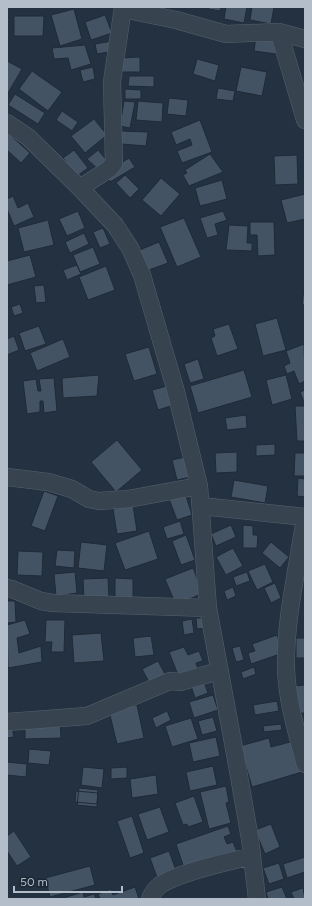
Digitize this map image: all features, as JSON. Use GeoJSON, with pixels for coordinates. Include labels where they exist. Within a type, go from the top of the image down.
{"type":"FeatureCollection","features":[{"type":"Feature","properties":{"kind":"street"},"geometry":{"type":"LineString","coordinates":[[80,188],[109,169],[114,163],[112,82],[123,8],[176,20],[226,34],[279,32],[305,39]]}},
{"type":"Feature","properties":{"kind":"street"},"geometry":{"type":"LineString","coordinates":[[279,32],[305,120]]}},
{"type":"Feature","properties":{"kind":"street"},"geometry":{"type":"LineString","coordinates":[[7,123],[28,137],[115,225],[130,248],[142,275],[175,388],[199,486],[208,608],[236,759],[252,856],[257,899]]}},
{"type":"Feature","properties":{"kind":"street"},"geometry":{"type":"LineString","coordinates":[[7,477],[48,482],[72,489],[89,499],[99,501],[128,499],[199,486]]}},
{"type":"Feature","properties":{"kind":"street"},"geometry":{"type":"LineString","coordinates":[[201,506],[305,517],[286,644],[286,670],[289,697],[305,764]]}},
{"type":"Feature","properties":{"kind":"street"},"geometry":{"type":"LineString","coordinates":[[7,588],[41,601],[53,603],[208,608]]}},
{"type":"Feature","properties":{"kind":"street"},"geometry":{"type":"LineString","coordinates":[[7,722],[87,716],[170,681],[180,682],[219,671]]}},
{"type":"Feature","properties":{"kind":"street"},"geometry":{"type":"LineString","coordinates":[[150,899],[152,893],[160,886],[179,877],[218,864],[252,856]]}},
{"type":"Feature","properties":{"kind":"building"},"geometry":{"type":"Polygon","coordinates":[[[209,7],[221,7],[220,11],[208,9],[209,7]]]}},
{"type":"Feature","properties":{"kind":"building"},"geometry":{"type":"Polygon","coordinates":[[[226,7],[247,7],[244,23],[224,19],[226,7]]]}},
{"type":"Feature","properties":{"kind":"building"},"geometry":{"type":"Polygon","coordinates":[[[252,7],[274,7],[271,24],[250,20],[252,7]]]}},
{"type":"Feature","properties":{"kind":"building"},"geometry":{"type":"Polygon","coordinates":[[[74,9],[82,39],[60,46],[51,15],[74,9]]]}},
{"type":"Feature","properties":{"kind":"building"},"geometry":{"type":"Polygon","coordinates":[[[105,15],[112,33],[91,40],[85,22],[105,15]]]}},
{"type":"Feature","properties":{"kind":"building"},"geometry":{"type":"Polygon","coordinates":[[[14,16],[44,16],[43,36],[14,36],[14,16]]]}},
{"type":"Feature","properties":{"kind":"building"},"geometry":{"type":"Polygon","coordinates":[[[256,36],[279,40],[276,54],[254,51],[256,36]]]}},
{"type":"Feature","properties":{"kind":"building"},"geometry":{"type":"Polygon","coordinates":[[[112,41],[114,51],[97,54],[95,44],[112,41]]]}},
{"type":"Feature","properties":{"kind":"building"},"geometry":{"type":"Polygon","coordinates":[[[85,45],[91,64],[71,70],[68,58],[54,59],[52,48],[85,45]]]}},
{"type":"Feature","properties":{"kind":"building"},"geometry":{"type":"Polygon","coordinates":[[[140,57],[140,72],[121,72],[120,58],[140,57]]]}},
{"type":"Feature","properties":{"kind":"building"},"geometry":{"type":"Polygon","coordinates":[[[197,59],[219,65],[215,81],[193,74],[197,59]]]}},
{"type":"Feature","properties":{"kind":"building"},"geometry":{"type":"Polygon","coordinates":[[[7,61],[22,69],[8,93],[7,92],[7,61]]]}},
{"type":"Feature","properties":{"kind":"building"},"geometry":{"type":"Polygon","coordinates":[[[93,67],[95,79],[83,82],[80,70],[93,67]]]}},
{"type":"Feature","properties":{"kind":"building"},"geometry":{"type":"Polygon","coordinates":[[[241,67],[267,72],[262,96],[236,91],[241,67]]]}},
{"type":"Feature","properties":{"kind":"building"},"geometry":{"type":"Polygon","coordinates":[[[32,71],[62,92],[48,111],[19,89],[32,71]]]}},
{"type":"Feature","properties":{"kind":"building"},"geometry":{"type":"Polygon","coordinates":[[[129,76],[154,76],[154,87],[128,86],[129,76]]]}},
{"type":"Feature","properties":{"kind":"building"},"geometry":{"type":"Polygon","coordinates":[[[218,88],[235,91],[233,101],[216,99],[218,88]]]}},
{"type":"Feature","properties":{"kind":"building"},"geometry":{"type":"Polygon","coordinates":[[[125,89],[141,90],[141,99],[125,99],[125,89]]]}},
{"type":"Feature","properties":{"kind":"building"},"geometry":{"type":"Polygon","coordinates":[[[15,94],[45,113],[38,124],[8,105],[15,94]]]}},
{"type":"Feature","properties":{"kind":"building"},"geometry":{"type":"Polygon","coordinates":[[[169,98],[188,100],[186,116],[167,114],[169,98]]]}},
{"type":"Feature","properties":{"kind":"building"},"geometry":{"type":"Polygon","coordinates":[[[124,101],[135,102],[130,128],[120,126],[124,101]]]}},
{"type":"Feature","properties":{"kind":"building"},"geometry":{"type":"Polygon","coordinates":[[[138,101],[163,103],[162,122],[136,120],[138,101]]]}},
{"type":"Feature","properties":{"kind":"building"},"geometry":{"type":"Polygon","coordinates":[[[62,111],[78,122],[72,131],[56,120],[62,111]]]}},
{"type":"Feature","properties":{"kind":"building"},"geometry":{"type":"Polygon","coordinates":[[[94,119],[107,135],[85,153],[71,136],[94,119]]]}},
{"type":"Feature","properties":{"kind":"building"},"geometry":{"type":"Polygon","coordinates":[[[200,120],[212,152],[182,163],[177,151],[192,145],[190,139],[176,145],[171,132],[200,120]]]}},
{"type":"Feature","properties":{"kind":"building"},"geometry":{"type":"Polygon","coordinates":[[[121,131],[148,132],[146,146],[121,144],[121,131]]]}},
{"type":"Feature","properties":{"kind":"building"},"geometry":{"type":"Polygon","coordinates":[[[9,134],[30,153],[21,163],[7,150],[7,136],[9,134]]]}},
{"type":"Feature","properties":{"kind":"building"},"geometry":{"type":"Polygon","coordinates":[[[74,150],[88,168],[77,176],[63,158],[74,150]]]}},
{"type":"Feature","properties":{"kind":"building"},"geometry":{"type":"Polygon","coordinates":[[[98,150],[110,164],[100,171],[87,159],[98,150]]]}},
{"type":"Feature","properties":{"kind":"building"},"geometry":{"type":"Polygon","coordinates":[[[210,154],[223,172],[189,186],[183,175],[187,173],[185,170],[210,154]]]}},
{"type":"Feature","properties":{"kind":"building"},"geometry":{"type":"Polygon","coordinates":[[[297,155],[298,184],[275,185],[274,156],[297,155]]]}},
{"type":"Feature","properties":{"kind":"building"},"geometry":{"type":"Polygon","coordinates":[[[129,158],[135,167],[110,182],[105,173],[129,158]]]}},
{"type":"Feature","properties":{"kind":"building"},"geometry":{"type":"Polygon","coordinates":[[[125,175],[139,189],[130,198],[116,183],[125,175]]]}},
{"type":"Feature","properties":{"kind":"building"},"geometry":{"type":"Polygon","coordinates":[[[161,178],[180,194],[161,216],[142,200],[161,178]]]}},
{"type":"Feature","properties":{"kind":"building"},"geometry":{"type":"Polygon","coordinates":[[[222,180],[227,199],[200,206],[195,188],[222,180]]]}},
{"type":"Feature","properties":{"kind":"building"},"geometry":{"type":"Polygon","coordinates":[[[305,194],[305,219],[287,223],[281,200],[305,194]]]}},
{"type":"Feature","properties":{"kind":"building"},"geometry":{"type":"Polygon","coordinates":[[[13,196],[18,208],[28,203],[34,217],[14,226],[7,209],[7,199],[13,196]]]}},
{"type":"Feature","properties":{"kind":"building"},"geometry":{"type":"Polygon","coordinates":[[[78,211],[85,228],[67,236],[59,219],[78,211]]]}},
{"type":"Feature","properties":{"kind":"building"},"geometry":{"type":"Polygon","coordinates":[[[223,211],[227,220],[215,224],[218,235],[207,238],[200,218],[223,211]]]}},
{"type":"Feature","properties":{"kind":"building"},"geometry":{"type":"Polygon","coordinates":[[[184,218],[201,257],[177,267],[160,227],[184,218]]]}},
{"type":"Feature","properties":{"kind":"building"},"geometry":{"type":"Polygon","coordinates":[[[48,220],[54,245],[24,252],[18,228],[48,220]]]}},
{"type":"Feature","properties":{"kind":"building"},"geometry":{"type":"Polygon","coordinates":[[[250,222],[274,222],[275,255],[258,256],[257,235],[250,235],[250,222]]]}},
{"type":"Feature","properties":{"kind":"building"},"geometry":{"type":"Polygon","coordinates":[[[229,225],[248,226],[247,243],[252,243],[252,251],[226,250],[229,225]]]}},
{"type":"Feature","properties":{"kind":"building"},"geometry":{"type":"Polygon","coordinates":[[[103,228],[110,244],[100,248],[93,232],[103,228]]]}},
{"type":"Feature","properties":{"kind":"building"},"geometry":{"type":"Polygon","coordinates":[[[84,233],[89,244],[70,253],[65,242],[84,233]]]}},
{"type":"Feature","properties":{"kind":"building"},"geometry":{"type":"Polygon","coordinates":[[[159,242],[168,263],[146,271],[137,251],[159,242]]]}},
{"type":"Feature","properties":{"kind":"building"},"geometry":{"type":"Polygon","coordinates":[[[93,247],[100,264],[80,272],[73,255],[93,247]]]}},
{"type":"Feature","properties":{"kind":"building"},"geometry":{"type":"Polygon","coordinates":[[[30,255],[36,277],[7,285],[7,261],[30,255]]]}},
{"type":"Feature","properties":{"kind":"building"},"geometry":{"type":"Polygon","coordinates":[[[77,265],[81,274],[67,280],[63,270],[77,265]]]}},
{"type":"Feature","properties":{"kind":"building"},"geometry":{"type":"Polygon","coordinates":[[[106,266],[115,290],[88,300],[79,277],[106,266]]]}},
{"type":"Feature","properties":{"kind":"building"},"geometry":{"type":"Polygon","coordinates":[[[44,285],[46,302],[36,303],[34,286],[44,285]]]}},
{"type":"Feature","properties":{"kind":"building"},"geometry":{"type":"Polygon","coordinates":[[[304,289],[305,305],[302,305],[304,289]]]}},
{"type":"Feature","properties":{"kind":"building"},"geometry":{"type":"Polygon","coordinates":[[[20,304],[23,313],[14,316],[11,307],[20,304]]]}},
{"type":"Feature","properties":{"kind":"building"},"geometry":{"type":"Polygon","coordinates":[[[277,318],[286,350],[263,356],[255,324],[277,318]]]}},
{"type":"Feature","properties":{"kind":"building"},"geometry":{"type":"Polygon","coordinates":[[[229,324],[238,349],[217,356],[211,338],[215,336],[213,329],[229,324]]]}},
{"type":"Feature","properties":{"kind":"building"},"geometry":{"type":"Polygon","coordinates":[[[39,326],[46,344],[25,351],[19,333],[39,326]]]}},
{"type":"Feature","properties":{"kind":"building"},"geometry":{"type":"Polygon","coordinates":[[[14,336],[19,350],[7,355],[7,339],[14,336]]]}},
{"type":"Feature","properties":{"kind":"building"},"geometry":{"type":"Polygon","coordinates":[[[63,339],[70,357],[37,371],[30,353],[63,339]]]}},
{"type":"Feature","properties":{"kind":"building"},"geometry":{"type":"Polygon","coordinates":[[[304,344],[305,381],[299,384],[294,371],[287,374],[284,366],[290,363],[286,351],[304,344]]]}},
{"type":"Feature","properties":{"kind":"building"},"geometry":{"type":"Polygon","coordinates":[[[149,347],[157,374],[134,381],[125,354],[149,347]]]}},
{"type":"Feature","properties":{"kind":"building"},"geometry":{"type":"Polygon","coordinates":[[[198,359],[204,379],[190,383],[184,364],[198,359]]]}},
{"type":"Feature","properties":{"kind":"building"},"geometry":{"type":"Polygon","coordinates":[[[244,370],[252,397],[198,413],[190,386],[244,370]]]}},
{"type":"Feature","properties":{"kind":"building"},"geometry":{"type":"Polygon","coordinates":[[[99,375],[97,396],[63,398],[62,378],[99,375]]]}},
{"type":"Feature","properties":{"kind":"building"},"geometry":{"type":"Polygon","coordinates":[[[286,375],[292,399],[272,405],[266,380],[286,375]]]}},
{"type":"Feature","properties":{"kind":"building"},"geometry":{"type":"Polygon","coordinates":[[[54,378],[57,411],[44,413],[43,401],[40,401],[40,412],[27,414],[23,381],[36,379],[38,391],[41,391],[39,379],[54,378]]]}},
{"type":"Feature","properties":{"kind":"building"},"geometry":{"type":"Polygon","coordinates":[[[171,385],[177,404],[158,410],[152,390],[171,385]]]}},
{"type":"Feature","properties":{"kind":"building"},"geometry":{"type":"Polygon","coordinates":[[[305,390],[305,402],[304,402],[300,392],[305,390]]]}},
{"type":"Feature","properties":{"kind":"building"},"geometry":{"type":"Polygon","coordinates":[[[295,406],[305,406],[305,441],[297,441],[295,406]]]}},
{"type":"Feature","properties":{"kind":"building"},"geometry":{"type":"Polygon","coordinates":[[[246,415],[247,428],[227,430],[225,418],[246,415]]]}},
{"type":"Feature","properties":{"kind":"building"},"geometry":{"type":"Polygon","coordinates":[[[117,440],[142,470],[116,492],[91,462],[117,440]]]}},
{"type":"Feature","properties":{"kind":"building"},"geometry":{"type":"Polygon","coordinates":[[[275,444],[275,455],[256,456],[256,445],[275,444]]]}},
{"type":"Feature","properties":{"kind":"building"},"geometry":{"type":"Polygon","coordinates":[[[237,452],[237,472],[216,473],[215,453],[237,452]]]}},
{"type":"Feature","properties":{"kind":"building"},"geometry":{"type":"Polygon","coordinates":[[[295,453],[305,453],[305,476],[294,476],[295,453]]]}},
{"type":"Feature","properties":{"kind":"building"},"geometry":{"type":"Polygon","coordinates":[[[185,457],[190,477],[177,480],[172,460],[185,457]]]}},
{"type":"Feature","properties":{"kind":"building"},"geometry":{"type":"Polygon","coordinates":[[[298,478],[305,479],[305,497],[297,496],[298,478]]]}},
{"type":"Feature","properties":{"kind":"building"},"geometry":{"type":"Polygon","coordinates":[[[234,480],[268,486],[265,503],[231,497],[234,480]]]}},
{"type":"Feature","properties":{"kind":"building"},"geometry":{"type":"Polygon","coordinates":[[[184,490],[192,515],[177,520],[168,496],[184,490]]]}},
{"type":"Feature","properties":{"kind":"building"},"geometry":{"type":"Polygon","coordinates":[[[44,491],[58,496],[45,531],[31,526],[44,491]]]}},
{"type":"Feature","properties":{"kind":"building"},"geometry":{"type":"Polygon","coordinates":[[[133,505],[137,531],[117,534],[113,509],[133,505]]]}},
{"type":"Feature","properties":{"kind":"building"},"geometry":{"type":"Polygon","coordinates":[[[180,521],[184,534],[167,539],[163,527],[180,521]]]}},
{"type":"Feature","properties":{"kind":"building"},"geometry":{"type":"Polygon","coordinates":[[[231,525],[236,537],[216,546],[211,534],[231,525]]]}},
{"type":"Feature","properties":{"kind":"building"},"geometry":{"type":"Polygon","coordinates":[[[243,525],[253,526],[253,535],[258,535],[257,548],[243,548],[243,525]]]}},
{"type":"Feature","properties":{"kind":"building"},"geometry":{"type":"Polygon","coordinates":[[[149,531],[158,559],[125,570],[115,543],[149,531]]]}},
{"type":"Feature","properties":{"kind":"building"},"geometry":{"type":"Polygon","coordinates":[[[186,535],[195,560],[181,565],[172,541],[186,535]]]}},
{"type":"Feature","properties":{"kind":"building"},"geometry":{"type":"Polygon","coordinates":[[[81,542],[107,545],[104,571],[78,568],[81,542]]]}},
{"type":"Feature","properties":{"kind":"building"},"geometry":{"type":"Polygon","coordinates":[[[271,542],[289,557],[280,568],[262,553],[271,542]]]}},
{"type":"Feature","properties":{"kind":"building"},"geometry":{"type":"Polygon","coordinates":[[[233,548],[243,566],[226,575],[216,557],[233,548]]]}},
{"type":"Feature","properties":{"kind":"building"},"geometry":{"type":"Polygon","coordinates":[[[57,550],[75,551],[74,568],[55,566],[57,550]]]}},
{"type":"Feature","properties":{"kind":"building"},"geometry":{"type":"Polygon","coordinates":[[[18,551],[43,552],[42,576],[17,575],[18,551]]]}},
{"type":"Feature","properties":{"kind":"building"},"geometry":{"type":"Polygon","coordinates":[[[265,564],[273,582],[257,590],[248,571],[265,564]]]}},
{"type":"Feature","properties":{"kind":"building"},"geometry":{"type":"Polygon","coordinates":[[[193,568],[203,593],[176,605],[165,579],[193,568]]]}},
{"type":"Feature","properties":{"kind":"building"},"geometry":{"type":"Polygon","coordinates":[[[75,572],[77,593],[56,596],[54,574],[75,572]]]}},
{"type":"Feature","properties":{"kind":"building"},"geometry":{"type":"Polygon","coordinates":[[[247,572],[250,581],[236,586],[233,577],[247,572]]]}},
{"type":"Feature","properties":{"kind":"building"},"geometry":{"type":"Polygon","coordinates":[[[108,578],[109,598],[84,600],[83,579],[108,578]]]}},
{"type":"Feature","properties":{"kind":"building"},"geometry":{"type":"Polygon","coordinates":[[[115,578],[133,579],[133,598],[115,597],[115,578]]]}},
{"type":"Feature","properties":{"kind":"building"},"geometry":{"type":"Polygon","coordinates":[[[275,583],[281,598],[271,603],[264,588],[275,583]]]}},
{"type":"Feature","properties":{"kind":"building"},"geometry":{"type":"Polygon","coordinates":[[[233,587],[236,596],[227,600],[224,591],[233,587]]]}},
{"type":"Feature","properties":{"kind":"building"},"geometry":{"type":"Polygon","coordinates":[[[7,601],[15,601],[16,622],[7,623],[7,601]]]}},
{"type":"Feature","properties":{"kind":"building"},"geometry":{"type":"Polygon","coordinates":[[[196,618],[206,618],[206,628],[197,629],[196,618]]]}},
{"type":"Feature","properties":{"kind":"building"},"geometry":{"type":"Polygon","coordinates":[[[192,619],[194,633],[184,635],[182,621],[192,619]]]}},
{"type":"Feature","properties":{"kind":"building"},"geometry":{"type":"Polygon","coordinates":[[[25,620],[30,634],[17,638],[19,653],[41,646],[42,662],[8,668],[7,625],[25,620]]]}},
{"type":"Feature","properties":{"kind":"building"},"geometry":{"type":"Polygon","coordinates":[[[46,620],[65,620],[64,652],[51,652],[52,642],[45,642],[46,620]]]}},
{"type":"Feature","properties":{"kind":"building"},"geometry":{"type":"Polygon","coordinates":[[[101,633],[104,661],[74,663],[72,635],[101,633]]]}},
{"type":"Feature","properties":{"kind":"building"},"geometry":{"type":"Polygon","coordinates":[[[277,635],[283,653],[251,664],[248,653],[255,651],[252,644],[277,635]]]}},
{"type":"Feature","properties":{"kind":"building"},"geometry":{"type":"Polygon","coordinates":[[[151,636],[154,655],[135,657],[133,638],[151,636]]]}},
{"type":"Feature","properties":{"kind":"building"},"geometry":{"type":"Polygon","coordinates":[[[296,638],[305,638],[305,658],[296,658],[296,638]]]}},
{"type":"Feature","properties":{"kind":"building"},"geometry":{"type":"Polygon","coordinates":[[[240,646],[244,660],[236,662],[232,648],[240,646]]]}},
{"type":"Feature","properties":{"kind":"building"},"geometry":{"type":"Polygon","coordinates":[[[184,647],[188,655],[199,651],[203,661],[196,663],[199,672],[180,680],[169,652],[184,647]]]}},
{"type":"Feature","properties":{"kind":"building"},"geometry":{"type":"Polygon","coordinates":[[[158,661],[165,674],[149,682],[142,669],[158,661]]]}},
{"type":"Feature","properties":{"kind":"building"},"geometry":{"type":"Polygon","coordinates":[[[254,667],[256,674],[243,679],[241,672],[254,667]]]}},
{"type":"Feature","properties":{"kind":"building"},"geometry":{"type":"Polygon","coordinates":[[[203,679],[208,693],[195,698],[190,683],[203,679]]]}},
{"type":"Feature","properties":{"kind":"building"},"geometry":{"type":"Polygon","coordinates":[[[305,685],[305,713],[296,713],[294,686],[305,685]]]}},
{"type":"Feature","properties":{"kind":"building"},"geometry":{"type":"Polygon","coordinates":[[[213,695],[218,710],[194,718],[189,702],[213,695]]]}},
{"type":"Feature","properties":{"kind":"building"},"geometry":{"type":"Polygon","coordinates":[[[277,701],[279,711],[255,715],[253,705],[277,701]]]}},
{"type":"Feature","properties":{"kind":"building"},"geometry":{"type":"Polygon","coordinates":[[[137,705],[144,738],[117,744],[109,711],[137,705]]]}},
{"type":"Feature","properties":{"kind":"building"},"geometry":{"type":"Polygon","coordinates":[[[167,711],[171,720],[156,728],[152,718],[167,711]]]}},
{"type":"Feature","properties":{"kind":"building"},"geometry":{"type":"Polygon","coordinates":[[[213,717],[217,731],[202,735],[198,721],[213,717]]]}},
{"type":"Feature","properties":{"kind":"building"},"geometry":{"type":"Polygon","coordinates":[[[191,718],[198,739],[172,747],[165,726],[191,718]]]}},
{"type":"Feature","properties":{"kind":"building"},"geometry":{"type":"Polygon","coordinates":[[[60,720],[61,738],[25,739],[25,721],[60,720]]]}},
{"type":"Feature","properties":{"kind":"building"},"geometry":{"type":"Polygon","coordinates":[[[11,723],[14,737],[7,738],[7,724],[11,723]]]}},
{"type":"Feature","properties":{"kind":"building"},"geometry":{"type":"Polygon","coordinates":[[[281,724],[282,730],[264,732],[263,726],[281,724]]]}},
{"type":"Feature","properties":{"kind":"building"},"geometry":{"type":"Polygon","coordinates":[[[216,737],[220,756],[193,762],[189,743],[216,737]]]}},
{"type":"Feature","properties":{"kind":"building"},"geometry":{"type":"Polygon","coordinates":[[[269,738],[271,747],[294,741],[302,772],[252,787],[240,746],[269,738]]]}},
{"type":"Feature","properties":{"kind":"building"},"geometry":{"type":"Polygon","coordinates":[[[29,749],[51,751],[49,765],[28,763],[29,749]]]}},
{"type":"Feature","properties":{"kind":"building"},"geometry":{"type":"Polygon","coordinates":[[[7,762],[27,764],[26,777],[7,775],[7,762]]]}},
{"type":"Feature","properties":{"kind":"building"},"geometry":{"type":"Polygon","coordinates":[[[213,766],[217,785],[190,791],[186,772],[213,766]]]}},
{"type":"Feature","properties":{"kind":"building"},"geometry":{"type":"Polygon","coordinates":[[[83,767],[104,769],[102,788],[81,785],[83,767]]]}},
{"type":"Feature","properties":{"kind":"building"},"geometry":{"type":"Polygon","coordinates":[[[127,767],[127,778],[111,779],[111,768],[127,767]]]}},
{"type":"Feature","properties":{"kind":"building"},"geometry":{"type":"Polygon","coordinates":[[[156,775],[158,794],[132,798],[130,779],[156,775]]]}},
{"type":"Feature","properties":{"kind":"building"},"geometry":{"type":"Polygon","coordinates":[[[226,786],[229,802],[226,803],[231,823],[209,829],[200,792],[226,786]]]}},
{"type":"Feature","properties":{"kind":"building"},"geometry":{"type":"Polygon","coordinates":[[[79,788],[98,790],[97,807],[77,805],[79,788]]]}},
{"type":"Feature","properties":{"kind":"building"},"geometry":{"type":"Polygon","coordinates":[[[76,791],[98,793],[97,804],[75,802],[76,791]]]}},
{"type":"Feature","properties":{"kind":"building"},"geometry":{"type":"Polygon","coordinates":[[[194,796],[203,822],[188,827],[187,824],[183,825],[175,803],[194,796]]]}},
{"type":"Feature","properties":{"kind":"building"},"geometry":{"type":"Polygon","coordinates":[[[160,807],[169,832],[147,840],[138,814],[160,807]]]}},
{"type":"Feature","properties":{"kind":"building"},"geometry":{"type":"Polygon","coordinates":[[[132,816],[144,853],[130,858],[117,821],[132,816]]]}},
{"type":"Feature","properties":{"kind":"building"},"geometry":{"type":"Polygon","coordinates":[[[271,824],[280,847],[265,854],[255,830],[271,824]]]}},
{"type":"Feature","properties":{"kind":"building"},"geometry":{"type":"Polygon","coordinates":[[[228,826],[231,834],[224,837],[227,844],[233,842],[237,852],[185,871],[176,844],[228,826]]]}},
{"type":"Feature","properties":{"kind":"building"},"geometry":{"type":"Polygon","coordinates":[[[14,831],[31,857],[17,866],[7,851],[7,836],[14,831]]]}},
{"type":"Feature","properties":{"kind":"building"},"geometry":{"type":"Polygon","coordinates":[[[169,851],[177,873],[158,880],[150,858],[169,851]]]}},
{"type":"Feature","properties":{"kind":"building"},"geometry":{"type":"Polygon","coordinates":[[[305,857],[305,872],[287,878],[283,864],[305,857]]]}},
{"type":"Feature","properties":{"kind":"building"},"geometry":{"type":"Polygon","coordinates":[[[279,863],[284,879],[269,884],[263,868],[279,863]]]}},
{"type":"Feature","properties":{"kind":"building"},"geometry":{"type":"Polygon","coordinates":[[[90,866],[95,885],[50,897],[45,878],[90,866]]]}},
{"type":"Feature","properties":{"kind":"building"},"geometry":{"type":"Polygon","coordinates":[[[135,887],[139,899],[100,899],[98,894],[111,889],[113,895],[135,887]]]}},
{"type":"Feature","properties":{"kind":"building"},"geometry":{"type":"Polygon","coordinates":[[[282,887],[287,899],[268,899],[266,892],[282,887]]]}},
{"type":"Feature","properties":{"kind":"building"},"geometry":{"type":"Polygon","coordinates":[[[303,888],[305,899],[294,899],[291,892],[303,888]]]}},
{"type":"Feature","properties":{"kind":"building"},"geometry":{"type":"Polygon","coordinates":[[[83,892],[84,897],[94,894],[96,899],[60,899],[83,892]]]}}]}
